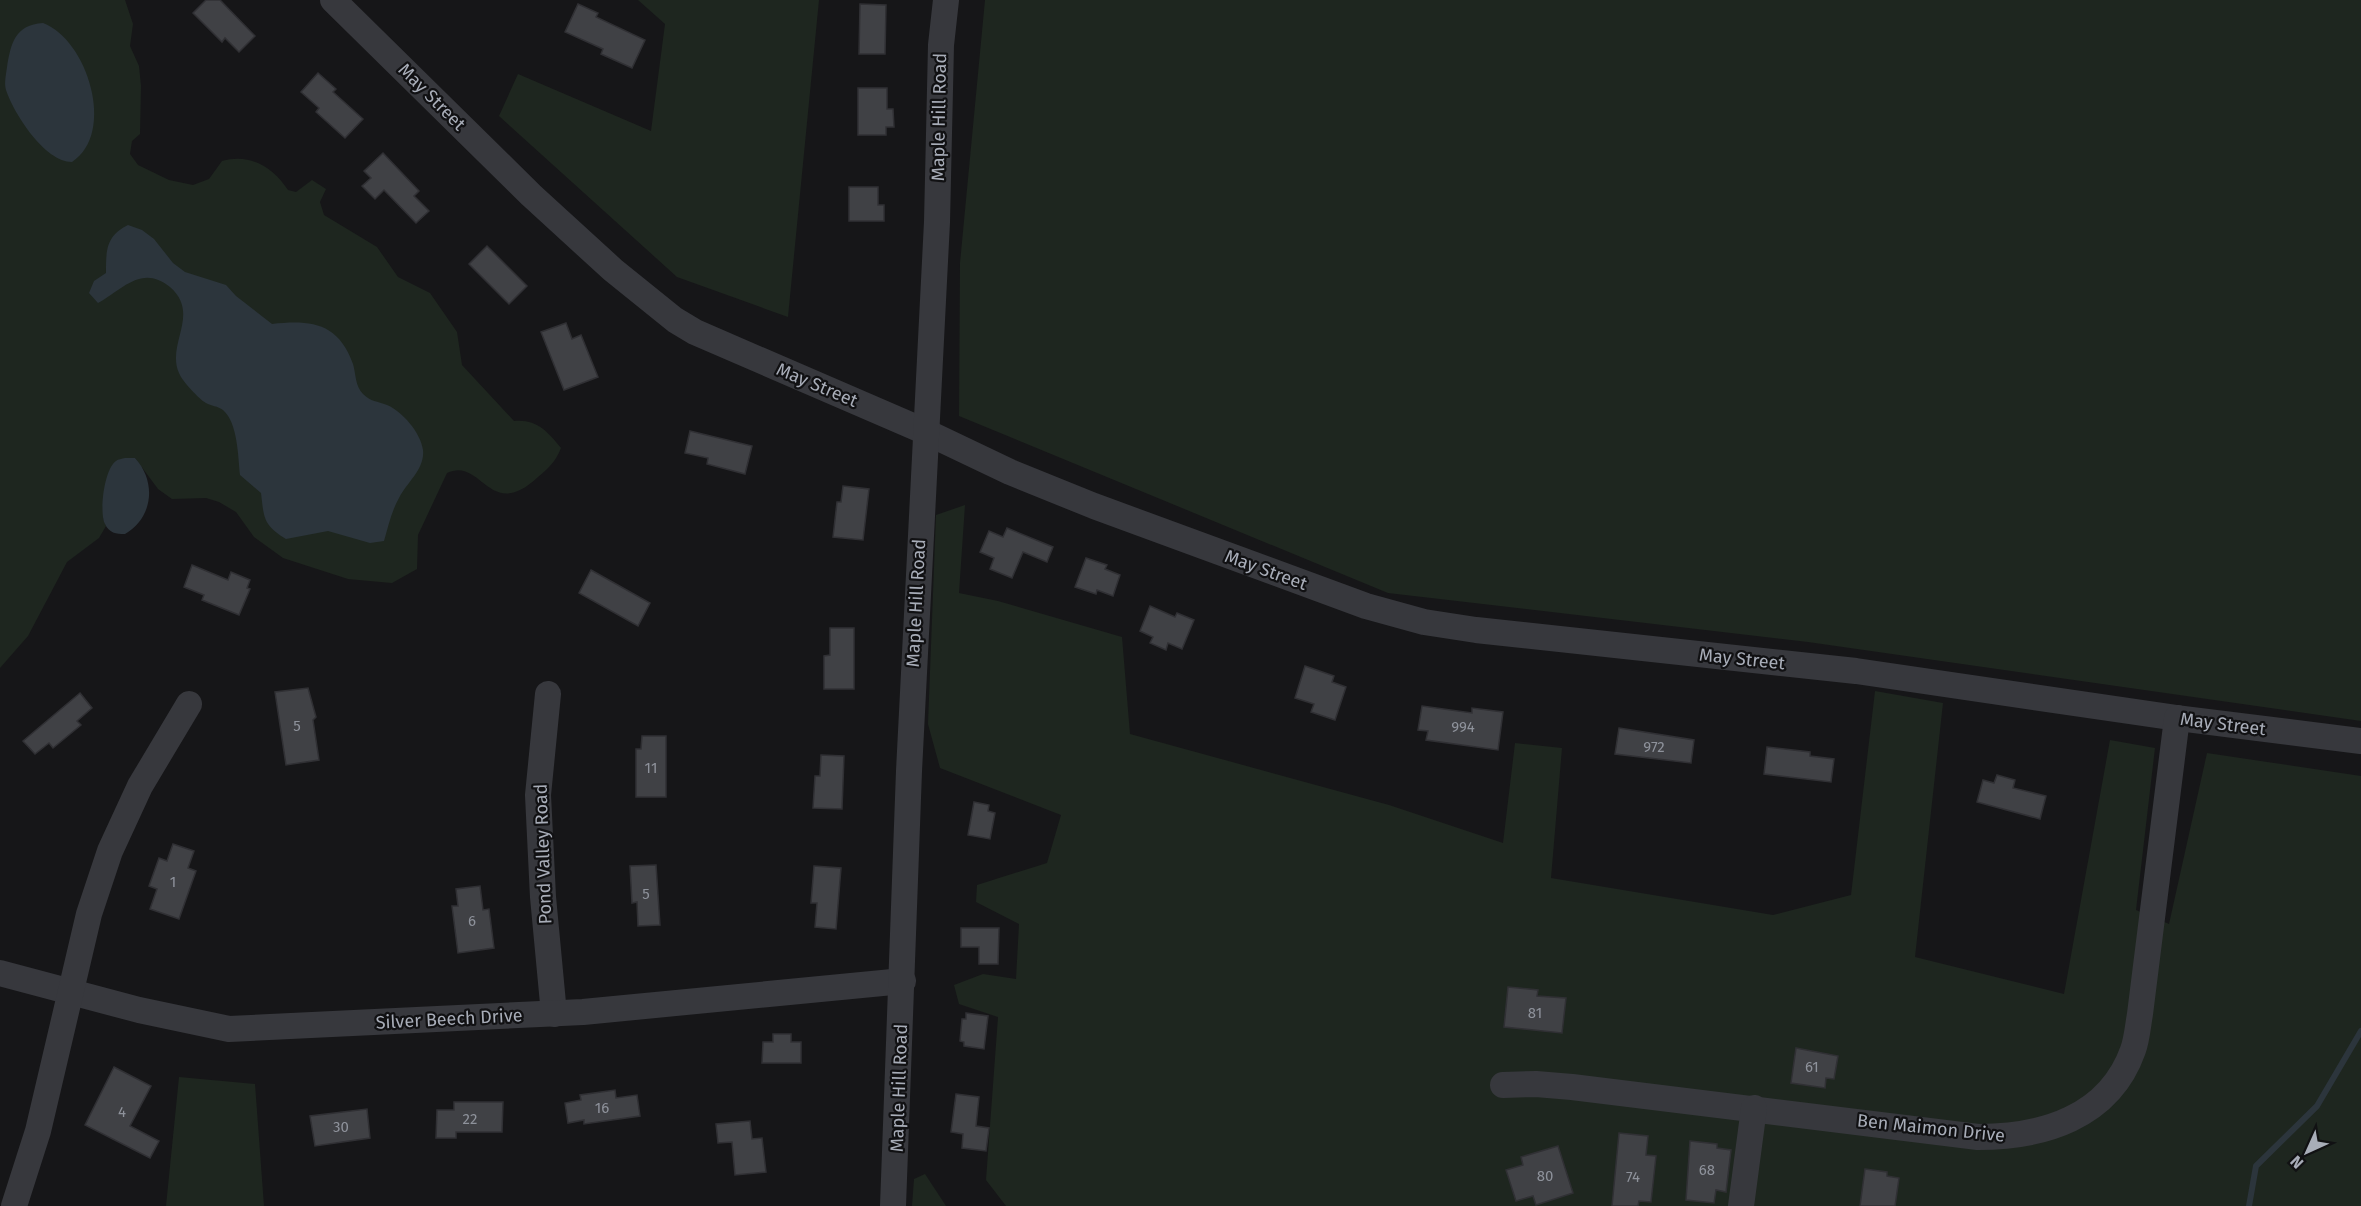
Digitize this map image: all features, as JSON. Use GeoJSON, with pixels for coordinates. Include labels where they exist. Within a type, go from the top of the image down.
{"type":"FeatureCollection","features":[{"type":"Feature","properties":{"kind":"street","name":"May Street"},"geometry":{"type":"LineString","coordinates":[[333,0],[531,195],[613,270],[675,320],[722,344],[924,430],[1010,472],[1094,506],[1366,606],[1425,622],[1476,630],[1856,671],[2177,718],[2361,741]]}},
{"type":"Feature","properties":{"kind":"street","name":"Maple Hill Road"},"geometry":{"type":"LineString","coordinates":[[893,1206],[909,771],[924,430],[937,222],[941,45],[946,0]]}},
{"type":"Feature","properties":{"kind":"street","name":"Pond Valley Road"},"geometry":{"type":"LineString","coordinates":[[548,694],[538,795],[543,897],[554,1014]]}},
{"type":"Feature","properties":{"kind":"street"},"geometry":{"type":"LineString","coordinates":[[14,1206],[38,1131],[69,991],[89,914],[110,851],[140,786],[189,704]]}},
{"type":"Feature","properties":{"kind":"street","name":"Ben Maimon Drive"},"geometry":{"type":"LineString","coordinates":[[1503,1085],[1536,1084],[1754,1108],[1978,1137],[2011,1137],[2062,1125],[2085,1111],[2120,1075],[2133,1050],[2140,1014],[2177,718]]}},
{"type":"Feature","properties":{"kind":"street","name":"Silver Beech Drive"},"geometry":{"type":"LineString","coordinates":[[0,972],[139,1010],[229,1029],[554,1014],[903,981]]}},
{"type":"Feature","properties":{"kind":"street"},"geometry":{"type":"LineString","coordinates":[[1741,1206],[1754,1108]]}},
{"type":"Feature","properties":{"kind":"shaded area"},"geometry":{"type":"Polygon","coordinates":[[[0,0],[125,0],[133,24],[130,46],[139,66],[141,86],[140,134],[132,141],[130,154],[138,165],[169,180],[193,185],[209,179],[222,161],[242,159],[268,169],[288,190],[296,192],[312,180],[326,189],[320,202],[324,215],[377,247],[398,277],[430,293],[457,332],[462,365],[514,421],[529,422],[541,427],[561,448],[552,464],[521,489],[508,493],[487,486],[469,473],[459,470],[447,473],[418,535],[417,569],[392,583],[348,579],[283,558],[254,537],[236,512],[219,502],[206,498],[172,499],[158,489],[135,458],[105,487],[103,518],[106,526],[99,538],[67,562],[28,636],[0,668],[0,0]]]}},
{"type":"Feature","properties":{"kind":"shaded area"},"geometry":{"type":"Polygon","coordinates":[[[638,0],[819,0],[788,317],[677,277],[499,116],[518,74],[651,131],[665,24],[638,0]]]}},
{"type":"Feature","properties":{"kind":"shaded area"},"geometry":{"type":"Polygon","coordinates":[[[985,0],[2361,0],[2361,721],[1808,642],[1388,593],[959,416],[960,263],[985,0]]]}},
{"type":"Feature","properties":{"kind":"shaded area"},"geometry":{"type":"Polygon","coordinates":[[[43,23],[59,32],[72,47],[83,66],[91,88],[94,109],[93,130],[85,148],[72,162],[62,160],[41,146],[23,123],[5,87],[9,58],[16,37],[26,27],[43,23]]]}},
{"type":"Feature","properties":{"kind":"shaded area"},"geometry":{"type":"Polygon","coordinates":[[[128,225],[142,230],[154,239],[173,263],[185,272],[226,285],[236,296],[272,324],[310,324],[331,332],[347,350],[360,391],[371,400],[393,408],[410,423],[419,437],[423,457],[418,469],[402,492],[390,519],[384,541],[370,543],[328,531],[286,539],[269,525],[264,515],[261,493],[240,475],[236,441],[228,416],[223,410],[199,398],[179,373],[176,351],[183,308],[179,297],[170,287],[150,278],[133,281],[98,303],[89,293],[94,281],[106,273],[106,257],[111,239],[128,225]]]}},
{"type":"Feature","properties":{"kind":"shaded area"},"geometry":{"type":"Polygon","coordinates":[[[135,458],[142,467],[147,478],[149,499],[141,519],[134,527],[122,534],[113,532],[107,527],[102,511],[108,473],[117,460],[135,458]]]}},
{"type":"Feature","properties":{"kind":"shaded area"},"geometry":{"type":"Polygon","coordinates":[[[965,505],[959,593],[998,601],[1122,637],[1130,734],[1389,805],[1503,843],[1515,743],[1562,748],[1551,878],[1773,915],[1851,895],[1875,691],[1943,703],[1915,957],[2064,994],[2110,740],[2155,748],[2136,910],[2169,924],[2207,753],[2361,776],[2361,1206],[1006,1206],[986,1180],[998,1017],[959,1004],[954,985],[983,974],[1016,979],[1019,924],[976,902],[977,885],[1047,863],[1061,815],[940,768],[928,724],[936,515],[965,505]]]}},
{"type":"Feature","properties":{"kind":"shaded area"},"geometry":{"type":"Polygon","coordinates":[[[179,1077],[255,1084],[264,1206],[166,1206],[179,1077]]]}},
{"type":"Feature","properties":{"kind":"shaded area"},"geometry":{"type":"Polygon","coordinates":[[[925,1174],[946,1206],[912,1206],[914,1179],[925,1174]]]}},
{"type":"Feature","properties":{"kind":"building"},"geometry":{"type":"Polygon","coordinates":[[[206,0],[220,0],[255,36],[239,52],[225,38],[222,42],[193,13],[206,0]]]}},
{"type":"Feature","properties":{"kind":"building"},"geometry":{"type":"Polygon","coordinates":[[[578,4],[598,13],[596,17],[645,40],[632,68],[601,54],[603,49],[565,32],[578,4]]]}},
{"type":"Feature","properties":{"kind":"building"},"geometry":{"type":"Polygon","coordinates":[[[860,4],[886,5],[885,54],[859,54],[860,4]]]}},
{"type":"Feature","properties":{"kind":"building"},"geometry":{"type":"Polygon","coordinates":[[[318,73],[336,89],[333,92],[363,119],[345,138],[316,112],[319,108],[301,92],[318,73]]]}},
{"type":"Feature","properties":{"kind":"building"},"geometry":{"type":"Polygon","coordinates":[[[858,88],[887,88],[887,109],[893,109],[894,127],[886,127],[886,135],[858,135],[858,88]]]}},
{"type":"Feature","properties":{"kind":"building"},"geometry":{"type":"Polygon","coordinates":[[[383,153],[419,191],[414,196],[429,211],[416,223],[384,190],[375,199],[362,186],[371,178],[364,171],[383,153]]]}},
{"type":"Feature","properties":{"kind":"building"},"geometry":{"type":"Polygon","coordinates":[[[849,187],[878,187],[878,205],[884,205],[884,221],[849,221],[849,187]]]}},
{"type":"Feature","properties":{"kind":"building"},"geometry":{"type":"Polygon","coordinates":[[[487,246],[527,286],[509,304],[469,264],[487,246]]]}},
{"type":"Feature","properties":{"kind":"building"},"geometry":{"type":"Polygon","coordinates":[[[566,323],[572,339],[581,335],[598,377],[564,390],[541,332],[566,323]]]}},
{"type":"Feature","properties":{"kind":"building"},"geometry":{"type":"Polygon","coordinates":[[[690,431],[752,446],[745,474],[707,464],[708,458],[685,453],[690,431]]]}},
{"type":"Feature","properties":{"kind":"building"},"geometry":{"type":"Polygon","coordinates":[[[843,486],[869,489],[863,540],[833,537],[837,502],[841,502],[843,486]]]}},
{"type":"Feature","properties":{"kind":"building"},"geometry":{"type":"Polygon","coordinates":[[[1007,528],[1053,547],[1047,562],[1023,552],[1012,578],[990,569],[994,558],[980,552],[989,531],[1003,537],[1007,528]]]}},
{"type":"Feature","properties":{"kind":"building"},"geometry":{"type":"Polygon","coordinates":[[[1086,558],[1107,565],[1105,569],[1120,575],[1113,596],[1097,590],[1096,594],[1075,587],[1086,558]]]}},
{"type":"Feature","properties":{"kind":"building"},"geometry":{"type":"Polygon","coordinates":[[[192,565],[228,580],[231,572],[250,580],[247,588],[250,589],[239,615],[202,600],[204,595],[184,587],[192,565]]]}},
{"type":"Feature","properties":{"kind":"building"},"geometry":{"type":"Polygon","coordinates":[[[591,570],[650,603],[638,626],[579,593],[591,570]]]}},
{"type":"Feature","properties":{"kind":"building"},"geometry":{"type":"Polygon","coordinates":[[[1150,606],[1175,617],[1177,613],[1194,620],[1182,649],[1168,643],[1166,650],[1150,643],[1153,637],[1140,631],[1150,606]]]}},
{"type":"Feature","properties":{"kind":"building"},"geometry":{"type":"Polygon","coordinates":[[[830,628],[854,628],[854,689],[824,689],[824,656],[830,655],[830,628]]]}},
{"type":"Feature","properties":{"kind":"building"},"geometry":{"type":"Polygon","coordinates":[[[1305,666],[1334,676],[1332,682],[1346,687],[1335,720],[1311,712],[1314,704],[1295,698],[1305,666]]]}},
{"type":"Feature","properties":{"kind":"building"},"geometry":{"type":"Polygon","coordinates":[[[308,688],[316,717],[313,720],[319,760],[286,765],[275,692],[308,688]]]}},
{"type":"Feature","properties":{"kind":"building"},"geometry":{"type":"Polygon","coordinates":[[[80,693],[92,708],[77,721],[81,725],[53,748],[49,743],[35,754],[23,741],[80,693]]]}},
{"type":"Feature","properties":{"kind":"building"},"geometry":{"type":"Polygon","coordinates":[[[1422,706],[1472,713],[1472,708],[1503,712],[1498,750],[1426,740],[1428,731],[1418,730],[1422,706]]]}},
{"type":"Feature","properties":{"kind":"building"},"geometry":{"type":"Polygon","coordinates":[[[1619,728],[1694,740],[1691,763],[1615,754],[1619,728]]]}},
{"type":"Feature","properties":{"kind":"building"},"geometry":{"type":"Polygon","coordinates":[[[642,736],[666,736],[666,797],[636,797],[636,749],[641,749],[642,736]]]}},
{"type":"Feature","properties":{"kind":"building"},"geometry":{"type":"Polygon","coordinates":[[[1767,747],[1810,752],[1810,756],[1834,759],[1831,782],[1764,774],[1767,747]]]}},
{"type":"Feature","properties":{"kind":"building"},"geometry":{"type":"Polygon","coordinates":[[[821,755],[844,756],[842,809],[813,808],[815,776],[820,776],[821,755]]]}},
{"type":"Feature","properties":{"kind":"building"},"geometry":{"type":"Polygon","coordinates":[[[1997,775],[2015,780],[2013,788],[2046,796],[2040,819],[1977,802],[1983,780],[1994,783],[1997,775]]]}},
{"type":"Feature","properties":{"kind":"building"},"geometry":{"type":"Polygon","coordinates":[[[974,802],[989,805],[988,811],[995,813],[990,839],[968,835],[974,802]]]}},
{"type":"Feature","properties":{"kind":"building"},"geometry":{"type":"Polygon","coordinates":[[[173,844],[194,851],[188,868],[196,871],[179,919],[150,909],[157,889],[149,886],[159,858],[167,861],[173,844]]]}},
{"type":"Feature","properties":{"kind":"building"},"geometry":{"type":"Polygon","coordinates":[[[656,865],[660,925],[638,926],[637,902],[632,903],[630,866],[656,865]]]}},
{"type":"Feature","properties":{"kind":"building"},"geometry":{"type":"Polygon","coordinates":[[[814,866],[841,868],[836,929],[815,927],[817,903],[811,903],[814,866]]]}},
{"type":"Feature","properties":{"kind":"building"},"geometry":{"type":"Polygon","coordinates":[[[480,886],[483,910],[489,909],[494,948],[458,953],[452,906],[458,906],[456,889],[480,886]]]}},
{"type":"Feature","properties":{"kind":"building"},"geometry":{"type":"Polygon","coordinates":[[[961,928],[999,928],[998,964],[979,964],[979,947],[961,947],[961,928]]]}},
{"type":"Feature","properties":{"kind":"building"},"geometry":{"type":"Polygon","coordinates":[[[1508,987],[1538,990],[1537,996],[1566,998],[1562,1033],[1504,1027],[1508,987]]]}},
{"type":"Feature","properties":{"kind":"building"},"geometry":{"type":"Polygon","coordinates":[[[966,1013],[988,1016],[984,1049],[964,1046],[964,1042],[960,1041],[962,1019],[966,1019],[966,1013]]]}},
{"type":"Feature","properties":{"kind":"building"},"geometry":{"type":"Polygon","coordinates":[[[773,1034],[791,1034],[791,1042],[801,1042],[801,1063],[762,1063],[763,1042],[773,1042],[773,1034]]]}},
{"type":"Feature","properties":{"kind":"building"},"geometry":{"type":"Polygon","coordinates":[[[1796,1048],[1838,1056],[1834,1079],[1826,1078],[1825,1088],[1791,1083],[1796,1048]]]}},
{"type":"Feature","properties":{"kind":"building"},"geometry":{"type":"Polygon","coordinates":[[[114,1067],[151,1086],[130,1126],[159,1141],[150,1158],[85,1125],[114,1067]]]}},
{"type":"Feature","properties":{"kind":"building"},"geometry":{"type":"Polygon","coordinates":[[[615,1090],[616,1098],[637,1095],[640,1116],[584,1124],[584,1120],[568,1123],[565,1103],[581,1100],[580,1095],[615,1090]]]}},
{"type":"Feature","properties":{"kind":"building"},"geometry":{"type":"Polygon","coordinates":[[[956,1094],[979,1097],[976,1126],[989,1128],[986,1151],[962,1148],[963,1134],[951,1132],[956,1094]]]}},
{"type":"Feature","properties":{"kind":"building"},"geometry":{"type":"Polygon","coordinates":[[[454,1102],[503,1102],[502,1132],[456,1132],[456,1138],[436,1138],[437,1110],[454,1110],[454,1102]]]}},
{"type":"Feature","properties":{"kind":"building"},"geometry":{"type":"Polygon","coordinates":[[[367,1109],[370,1138],[315,1146],[310,1116],[367,1109]]]}},
{"type":"Feature","properties":{"kind":"building"},"geometry":{"type":"Polygon","coordinates":[[[750,1121],[752,1139],[762,1138],[766,1172],[735,1175],[732,1142],[718,1143],[716,1124],[750,1121]]]}},
{"type":"Feature","properties":{"kind":"building"},"geometry":{"type":"Polygon","coordinates":[[[1619,1133],[1648,1136],[1646,1155],[1656,1156],[1651,1202],[1639,1201],[1638,1206],[1612,1206],[1619,1133]]]}},
{"type":"Feature","properties":{"kind":"building"},"geometry":{"type":"Polygon","coordinates":[[[1690,1141],[1717,1144],[1717,1148],[1731,1150],[1726,1192],[1716,1190],[1714,1203],[1686,1200],[1690,1141]]]}},
{"type":"Feature","properties":{"kind":"building"},"geometry":{"type":"Polygon","coordinates":[[[1558,1146],[1573,1193],[1536,1205],[1533,1196],[1516,1201],[1506,1170],[1523,1165],[1521,1157],[1558,1146]]]}},
{"type":"Feature","properties":{"kind":"building"},"geometry":{"type":"Polygon","coordinates":[[[1865,1169],[1887,1172],[1887,1176],[1899,1178],[1895,1206],[1860,1206],[1865,1169]]]}},
{"type":"Feature","properties":{"kind":"waterway"},"geometry":{"type":"LineString","coordinates":[[2249,1206],[2256,1166],[2317,1106],[2361,1031]]}}]}
